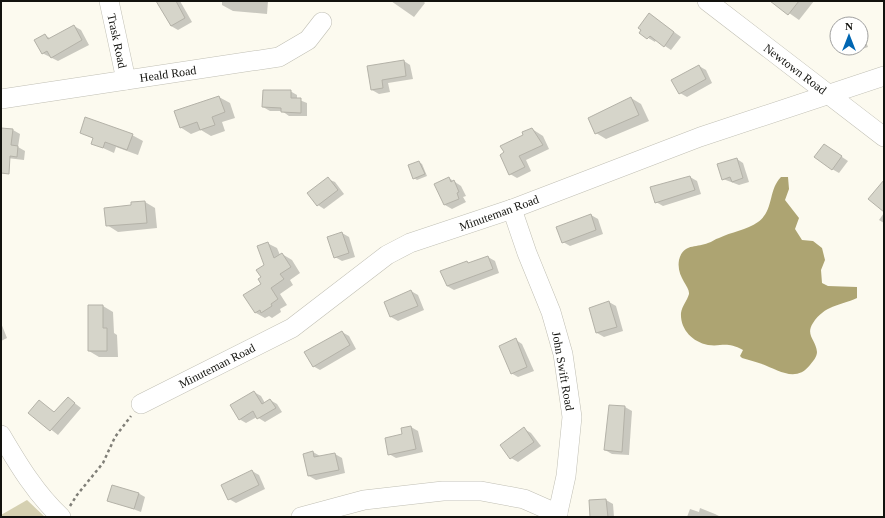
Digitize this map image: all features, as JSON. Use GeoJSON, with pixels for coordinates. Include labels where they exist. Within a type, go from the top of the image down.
{"type":"FeatureCollection","features":[{"type":"Feature","properties":{"kind":"street","name":"Trask Road"},"geometry":{"type":"LineString","coordinates":[[109,1],[126,80]]}},
{"type":"Feature","properties":{"kind":"street","name":"Newtown Road"},"geometry":{"type":"LineString","coordinates":[[707,1],[884,137]]}},
{"type":"Feature","properties":{"kind":"street","name":"Heald Road"},"geometry":{"type":"LineString","coordinates":[[1,99],[279,57],[308,40],[322,22]]}},
{"type":"Feature","properties":{"kind":"street","name":"Minuteman Road"},"geometry":{"type":"LineString","coordinates":[[141,404],[292,328],[387,255],[410,244],[512,209],[700,137],[884,76]]}},
{"type":"Feature","properties":{"kind":"street","name":"John Swift Road"},"geometry":{"type":"LineString","coordinates":[[512,209],[527,253],[552,312],[563,354],[572,417],[566,476],[558,516]]}},
{"type":"Feature","properties":{"kind":"street"},"geometry":{"type":"LineString","coordinates":[[1,435],[32,483],[49,506],[64,514]]}},
{"type":"Feature","properties":{"kind":"street"},"geometry":{"type":"LineString","coordinates":[[301,517],[364,500],[443,490],[481,491],[524,499],[558,516]]}},
{"type":"Feature","properties":{"kind":"path"},"geometry":{"type":"LineString","coordinates":[[64,514],[77,495],[103,463],[115,437],[141,404]]}},
{"type":"Feature","properties":{"kind":"shaded area"},"geometry":{"type":"Polygon","coordinates":[[[781,177],[788,177],[789,189],[785,200],[799,218],[795,229],[802,240],[813,241],[822,248],[825,260],[821,270],[822,283],[828,286],[857,287],[857,298],[827,309],[813,323],[810,334],[817,352],[815,359],[805,370],[793,374],[787,374],[742,358],[740,356],[743,350],[737,347],[728,345],[708,345],[697,341],[688,334],[681,319],[681,313],[689,291],[679,271],[679,260],[681,255],[687,248],[709,243],[758,222],[767,212],[774,188],[781,177]]]}},
{"type":"Feature","properties":{"kind":"shaded area"},"geometry":{"type":"Polygon","coordinates":[[[27,500],[45,517],[1,517],[1,515],[27,500]]]}},
{"type":"Feature","properties":{"kind":"building"},"geometry":{"type":"Polygon","coordinates":[[[156,1],[176,1],[185,18],[171,26],[156,1]]]}},
{"type":"Feature","properties":{"kind":"building"},"geometry":{"type":"Polygon","coordinates":[[[770,1],[799,1],[788,15],[770,1]]]}},
{"type":"Feature","properties":{"kind":"building"},"geometry":{"type":"Polygon","coordinates":[[[649,13],[674,32],[664,47],[650,36],[647,39],[639,33],[641,30],[638,28],[649,13]]]}},
{"type":"Feature","properties":{"kind":"building"},"geometry":{"type":"Polygon","coordinates":[[[74,25],[82,40],[51,58],[47,51],[42,54],[34,40],[45,34],[48,39],[74,25]]]}},
{"type":"Feature","properties":{"kind":"building"},"geometry":{"type":"Polygon","coordinates":[[[404,60],[406,76],[382,80],[383,88],[371,90],[367,66],[404,60]]]}},
{"type":"Feature","properties":{"kind":"building"},"geometry":{"type":"Polygon","coordinates":[[[699,65],[706,79],[679,94],[671,80],[699,65]]]}},
{"type":"Feature","properties":{"kind":"building"},"geometry":{"type":"Polygon","coordinates":[[[263,90],[291,90],[291,98],[301,98],[301,113],[281,112],[281,108],[262,107],[263,90]]]}},
{"type":"Feature","properties":{"kind":"building"},"geometry":{"type":"Polygon","coordinates":[[[219,96],[225,112],[212,117],[215,125],[200,130],[197,122],[180,128],[174,111],[219,96]]]}},
{"type":"Feature","properties":{"kind":"building"},"geometry":{"type":"Polygon","coordinates":[[[631,97],[639,115],[595,134],[588,118],[631,97]]]}},
{"type":"Feature","properties":{"kind":"building"},"geometry":{"type":"Polygon","coordinates":[[[85,117],[133,134],[127,150],[105,142],[103,148],[91,144],[93,138],[80,133],[85,117]]]}},
{"type":"Feature","properties":{"kind":"building"},"geometry":{"type":"Polygon","coordinates":[[[1,128],[13,129],[11,145],[18,146],[17,157],[10,156],[9,174],[1,173],[1,128]]]}},
{"type":"Feature","properties":{"kind":"building"},"geometry":{"type":"Polygon","coordinates":[[[532,128],[543,145],[519,156],[525,167],[509,175],[500,155],[504,152],[500,146],[523,135],[522,132],[532,128]]]}},
{"type":"Feature","properties":{"kind":"building"},"geometry":{"type":"Polygon","coordinates":[[[824,144],[842,156],[832,170],[814,157],[824,144]]]}},
{"type":"Feature","properties":{"kind":"building"},"geometry":{"type":"Polygon","coordinates":[[[737,158],[743,178],[732,182],[730,177],[722,180],[717,164],[737,158]]]}},
{"type":"Feature","properties":{"kind":"building"},"geometry":{"type":"Polygon","coordinates":[[[419,161],[425,174],[413,179],[408,165],[419,161]]]}},
{"type":"Feature","properties":{"kind":"building"},"geometry":{"type":"Polygon","coordinates":[[[690,176],[695,190],[655,203],[650,187],[690,176]]]}},
{"type":"Feature","properties":{"kind":"building"},"geometry":{"type":"Polygon","coordinates":[[[328,177],[338,190],[317,206],[307,193],[328,177]]]}},
{"type":"Feature","properties":{"kind":"building"},"geometry":{"type":"Polygon","coordinates":[[[449,177],[451,182],[454,180],[459,192],[457,193],[459,199],[444,205],[434,184],[449,177]]]}},
{"type":"Feature","properties":{"kind":"building"},"geometry":{"type":"Polygon","coordinates":[[[884,180],[884,212],[868,199],[884,180]]]}},
{"type":"Feature","properties":{"kind":"building"},"geometry":{"type":"Polygon","coordinates":[[[145,201],[147,223],[106,226],[104,208],[131,205],[131,202],[145,201]]]}},
{"type":"Feature","properties":{"kind":"building"},"geometry":{"type":"Polygon","coordinates":[[[591,214],[596,230],[562,243],[556,227],[591,214]]]}},
{"type":"Feature","properties":{"kind":"building"},"geometry":{"type":"Polygon","coordinates":[[[342,232],[349,253],[334,258],[327,237],[342,232]]]}},
{"type":"Feature","properties":{"kind":"building"},"geometry":{"type":"Polygon","coordinates":[[[268,242],[274,258],[282,253],[291,267],[280,274],[284,279],[271,288],[278,299],[271,304],[272,306],[261,313],[260,310],[255,313],[243,295],[261,284],[258,279],[261,277],[256,270],[264,265],[257,246],[268,242]]]}},
{"type":"Feature","properties":{"kind":"building"},"geometry":{"type":"Polygon","coordinates":[[[488,256],[493,269],[447,286],[440,271],[467,261],[468,263],[488,256]]]}},
{"type":"Feature","properties":{"kind":"building"},"geometry":{"type":"Polygon","coordinates":[[[411,290],[418,306],[390,317],[384,302],[411,290]]]}},
{"type":"Feature","properties":{"kind":"building"},"geometry":{"type":"Polygon","coordinates":[[[609,301],[617,327],[596,333],[589,308],[609,301]]]}},
{"type":"Feature","properties":{"kind":"building"},"geometry":{"type":"Polygon","coordinates":[[[88,305],[103,305],[103,328],[107,328],[107,351],[88,351],[88,305]]]}},
{"type":"Feature","properties":{"kind":"building"},"geometry":{"type":"Polygon","coordinates":[[[342,331],[350,345],[313,367],[304,352],[342,331]]]}},
{"type":"Feature","properties":{"kind":"building"},"geometry":{"type":"Polygon","coordinates":[[[516,338],[527,367],[511,374],[499,346],[516,338]]]}},
{"type":"Feature","properties":{"kind":"building"},"geometry":{"type":"Polygon","coordinates":[[[254,391],[262,404],[270,399],[276,408],[257,419],[253,411],[239,420],[230,405],[254,391]]]}},
{"type":"Feature","properties":{"kind":"building"},"geometry":{"type":"Polygon","coordinates":[[[68,397],[75,403],[50,431],[28,413],[39,400],[54,412],[68,397]]]}},
{"type":"Feature","properties":{"kind":"building"},"geometry":{"type":"Polygon","coordinates":[[[609,405],[625,406],[622,452],[604,450],[609,405]]]}},
{"type":"Feature","properties":{"kind":"building"},"geometry":{"type":"Polygon","coordinates":[[[411,426],[416,449],[388,455],[385,438],[402,434],[401,428],[411,426]]]}},
{"type":"Feature","properties":{"kind":"building"},"geometry":{"type":"Polygon","coordinates":[[[524,427],[534,442],[510,459],[500,445],[524,427]]]}},
{"type":"Feature","properties":{"kind":"building"},"geometry":{"type":"Polygon","coordinates":[[[313,451],[314,457],[335,453],[339,470],[308,476],[303,454],[313,451]]]}},
{"type":"Feature","properties":{"kind":"building"},"geometry":{"type":"Polygon","coordinates":[[[252,470],[259,485],[228,500],[221,485],[252,470]]]}},
{"type":"Feature","properties":{"kind":"building"},"geometry":{"type":"Polygon","coordinates":[[[112,485],[139,493],[134,509],[107,501],[112,485]]]}},
{"type":"Feature","properties":{"kind":"building"},"geometry":{"type":"Polygon","coordinates":[[[606,499],[608,517],[590,517],[589,500],[606,499]]]}}]}
